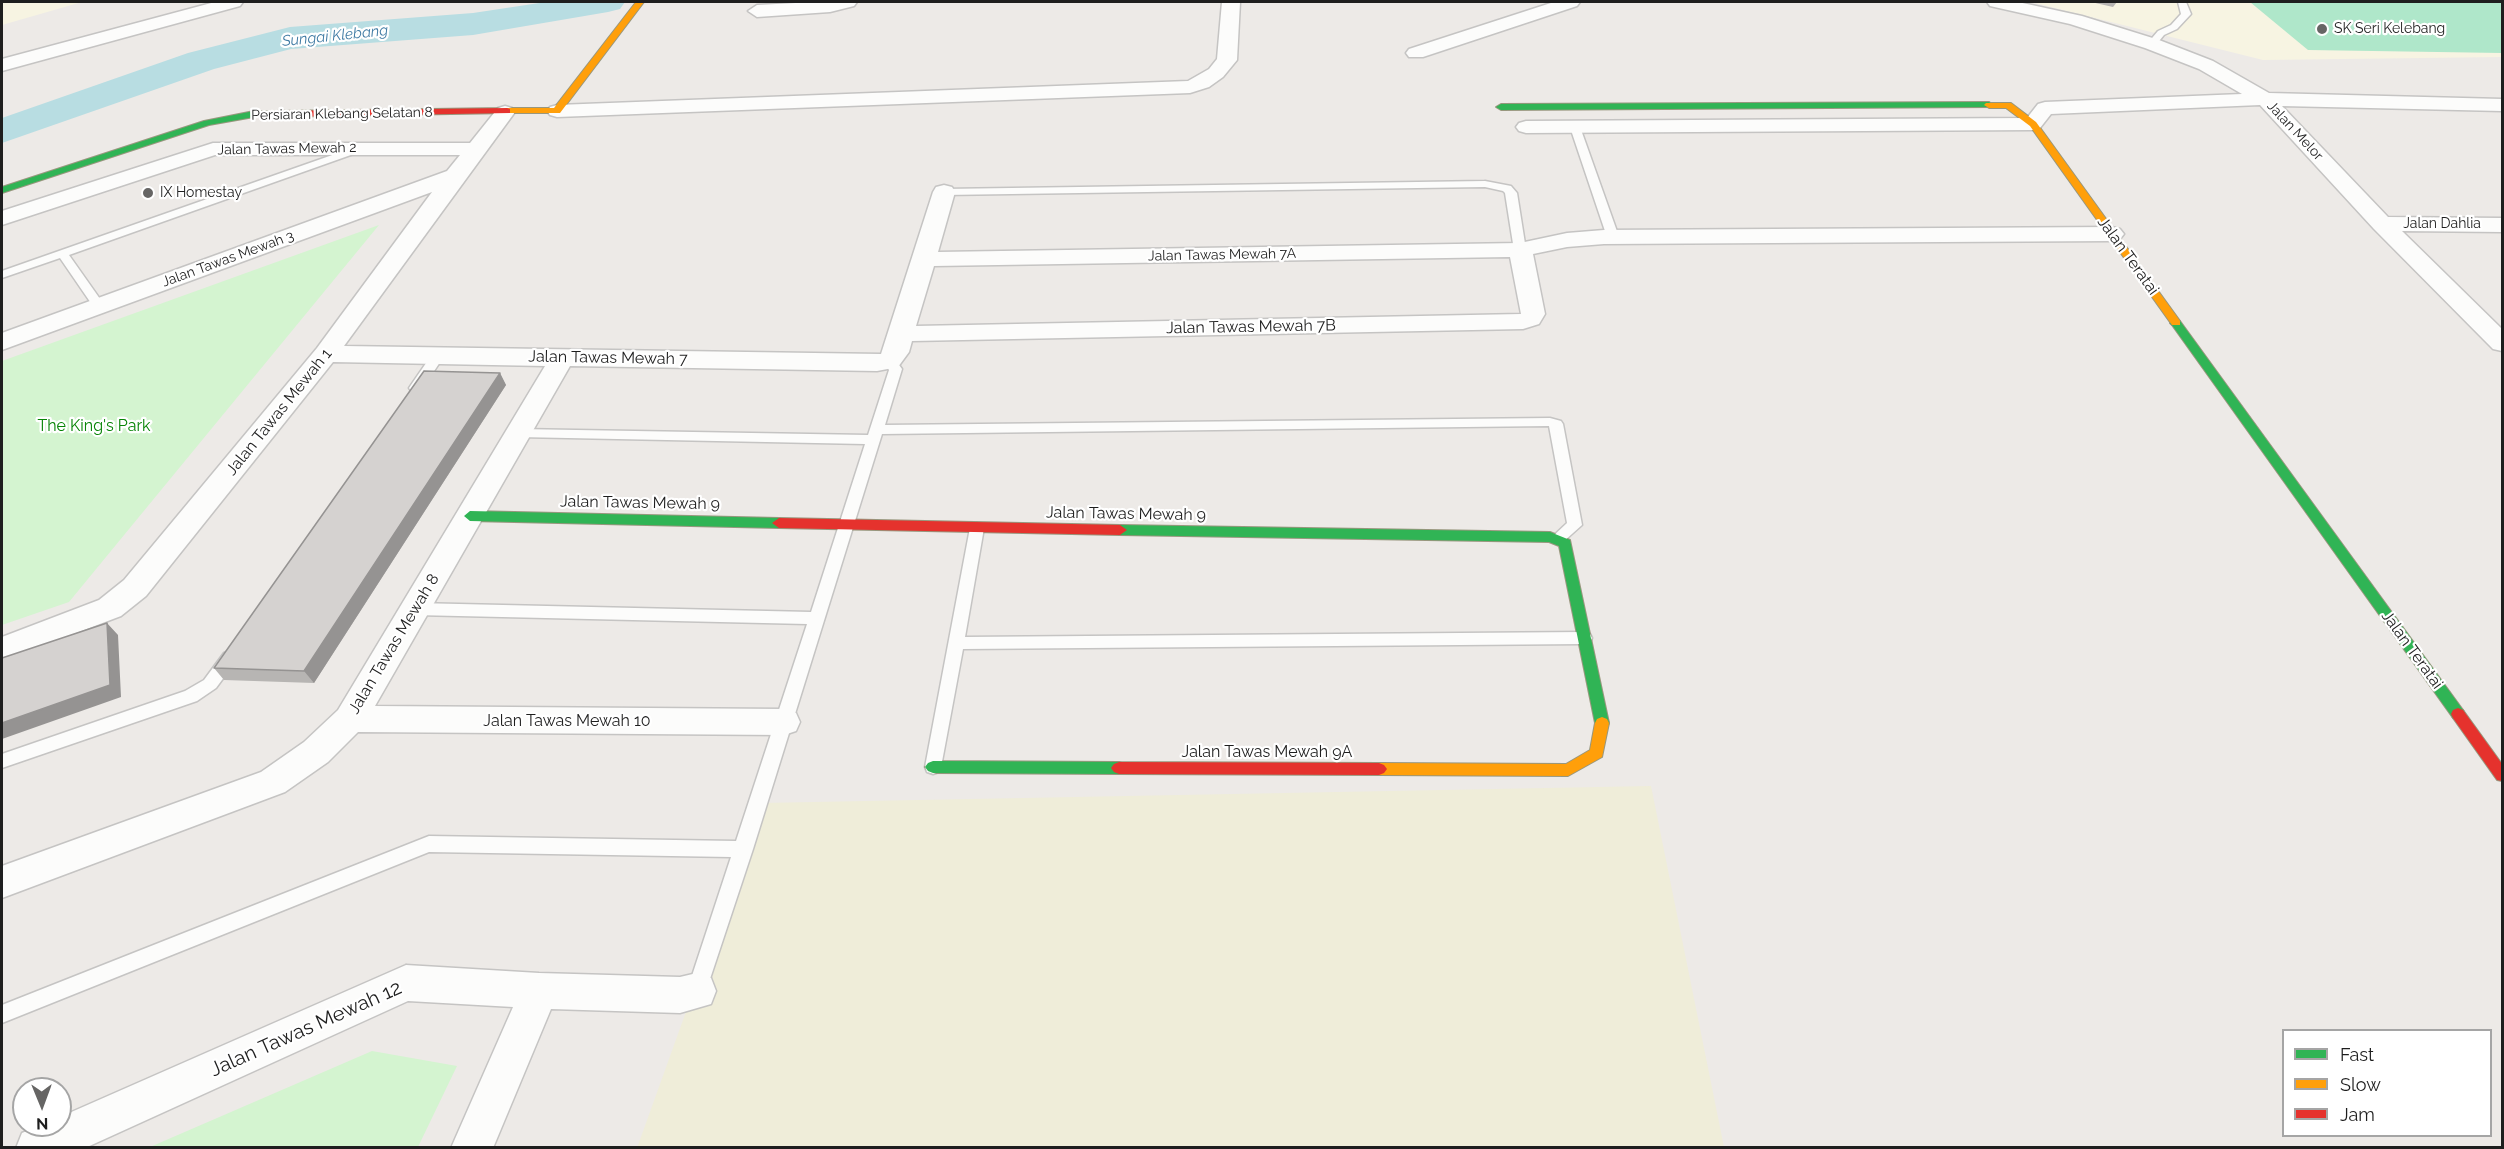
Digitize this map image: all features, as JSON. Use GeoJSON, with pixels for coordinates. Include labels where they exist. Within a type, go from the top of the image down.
{"type":"FeatureCollection","features":[{"type":"Feature","properties":{"kind":"street"},"geometry":{"type":"LineString","coordinates":[[2,65],[234,2]]}},
{"type":"Feature","properties":{"kind":"street"},"geometry":{"type":"LineString","coordinates":[[757,11],[830,6],[848,2]]}},
{"type":"Feature","properties":{"kind":"street"},"geometry":{"type":"LineString","coordinates":[[557,111],[1190,87],[1202,83],[1216,73],[1227,60],[1231,2]]}},
{"type":"Feature","properties":{"kind":"street"},"geometry":{"type":"LineString","coordinates":[[1416,53],[1571,2]]}},
{"type":"Feature","properties":{"kind":"street","name":"Jalan Melor"},"geometry":{"type":"LineString","coordinates":[[1996,2],[2075,20],[2152,44],[2206,65],[2265,99],[2382,224],[2502,343]]}},
{"type":"Feature","properties":{"kind":"street"},"geometry":{"type":"LineString","coordinates":[[557,111],[638,5]]}},
{"type":"Feature","properties":{"kind":"street"},"geometry":{"type":"LineString","coordinates":[[1526,128],[2033,124],[2045,108],[2265,99],[2502,105]]}},
{"type":"Feature","properties":{"kind":"street","name":"Jalan Teratai"},"geometry":{"type":"LineString","coordinates":[[1501,107],[2008,105],[2033,124],[2502,775]]}},
{"type":"Feature","properties":{"kind":"street","name":"Persiaran Klebang Selatan 8"},"geometry":{"type":"LineString","coordinates":[[2,190],[207,123],[254,114],[557,111]]}},
{"type":"Feature","properties":{"kind":"street","name":"Jalan Tawas Mewah 1"},"geometry":{"type":"LineString","coordinates":[[2,649],[102,611],[135,588],[327,354],[455,176],[505,112]]}},
{"type":"Feature","properties":{"kind":"street","name":"Jalan Tawas Mewah 2"},"geometry":{"type":"LineString","coordinates":[[2,218],[213,149],[475,149]]}},
{"type":"Feature","properties":{"kind":"street","name":"Jalan Tawas Mewah 3"},"geometry":{"type":"LineString","coordinates":[[2,342],[455,176]]}},
{"type":"Feature","properties":{"kind":"street"},"geometry":{"type":"LineString","coordinates":[[889,361],[896,352],[902,334],[944,192]]}},
{"type":"Feature","properties":{"kind":"street","name":"Jalan Dahlia"},"geometry":{"type":"LineString","coordinates":[[2382,224],[2502,225]]}},
{"type":"Feature","properties":{"kind":"street","name":"Jalan Tawas Mewah 7A"},"geometry":{"type":"LineString","coordinates":[[923,259],[1520,250],[1567,240],[1613,237],[2112,234]]}},
{"type":"Feature","properties":{"kind":"street","name":"Jalan Tawas Mewah 7B"},"geometry":{"type":"LineString","coordinates":[[902,334],[1523,321],[1530,319],[1533,314],[1520,250]]}},
{"type":"Feature","properties":{"kind":"street","name":"Jalan Tawas Mewah 7"},"geometry":{"type":"LineString","coordinates":[[327,354],[877,363],[889,361]]}},
{"type":"Feature","properties":{"kind":"street","name":"Jalan Tawas Mewah 8"},"geometry":{"type":"LineString","coordinates":[[2,882],[273,782],[316,752],[350,719],[562,358]]}},
{"type":"Feature","properties":{"kind":"street","name":"Jalan Tawas Mewah 9"},"geometry":{"type":"LineString","coordinates":[[470,516],[1558,538]]}},
{"type":"Feature","properties":{"kind":"street"},"geometry":{"type":"LineString","coordinates":[[1558,538],[1565,543],[1584,638]]}},
{"type":"Feature","properties":{"kind":"street","name":"Jalan Tawas Mewah 9A"},"geometry":{"type":"LineString","coordinates":[[933,767],[1568,770],[1598,753],[1602,725],[1584,638]]}},
{"type":"Feature","properties":{"kind":"street","name":"Jalan Tawas Mewah 10"},"geometry":{"type":"LineString","coordinates":[[350,719],[784,723]]}},
{"type":"Feature","properties":{"kind":"street","name":"Jalan Tawas Mewah 12"},"geometry":{"type":"LineString","coordinates":[[38,1148],[406,983],[540,991],[680,995],[697,991]]}},
{"type":"Feature","properties":{"kind":"street"},"geometry":{"type":"LineString","coordinates":[[472,1148],[540,991]]}},
{"type":"Feature","properties":{"kind":"lane"},"geometry":{"type":"LineString","coordinates":[[2152,44],[2161,33],[2174,27],[2186,14],[2182,2]]}},
{"type":"Feature","properties":{"kind":"lane"},"geometry":{"type":"LineString","coordinates":[[1575,127],[1613,237]]}},
{"type":"Feature","properties":{"kind":"lane"},"geometry":{"type":"LineString","coordinates":[[2,274],[361,148]]}},
{"type":"Feature","properties":{"kind":"lane"},"geometry":{"type":"LineString","coordinates":[[944,192],[1485,184],[1507,188],[1511,193],[1520,250]]}},
{"type":"Feature","properties":{"kind":"lane"},"geometry":{"type":"LineString","coordinates":[[62,253],[99,306]]}},
{"type":"Feature","properties":{"kind":"lane"},"geometry":{"type":"LineString","coordinates":[[405,405],[438,356]]}},
{"type":"Feature","properties":{"kind":"lane"},"geometry":{"type":"LineString","coordinates":[[697,991],[896,369],[889,361]]}},
{"type":"Feature","properties":{"kind":"lane"},"geometry":{"type":"LineString","coordinates":[[518,433],[875,435],[1550,422],[1556,424],[1575,525],[1558,538]]}},
{"type":"Feature","properties":{"kind":"lane"},"geometry":{"type":"LineString","coordinates":[[933,767],[978,528]]}},
{"type":"Feature","properties":{"kind":"lane"},"geometry":{"type":"LineString","coordinates":[[415,609],[818,618]]}},
{"type":"Feature","properties":{"kind":"lane"},"geometry":{"type":"LineString","coordinates":[[956,644],[1584,638]]}},
{"type":"Feature","properties":{"kind":"lane"},"geometry":{"type":"LineString","coordinates":[[2,761],[191,696],[210,684],[236,648]]}},
{"type":"Feature","properties":{"kind":"lane"},"geometry":{"type":"LineString","coordinates":[[2,1014],[429,844],[744,849]]}},
{"type":"Feature","properties":{"kind":"shaded area"},"geometry":{"type":"Polygon","coordinates":[[[2,2],[82,2],[2,25],[2,2]]]}},
{"type":"Feature","properties":{"kind":"shaded area","name":"SK Seri Kelebang"},"geometry":{"type":"Polygon","coordinates":[[[2031,2],[2502,2],[2502,57],[2263,60],[2031,2]]]}},
{"type":"Feature","properties":{"kind":"shaded area"},"geometry":{"type":"Polygon","coordinates":[[[1651,786],[1724,1147],[637,1148],[761,803],[1651,786]]]}},
{"type":"Feature","properties":{"kind":"green space"},"geometry":{"type":"Polygon","coordinates":[[[2250,2],[2502,2],[2502,53],[2308,50],[2250,2]]]}},
{"type":"Feature","properties":{"kind":"green space","name":"The King's Park"},"geometry":{"type":"Polygon","coordinates":[[[379,225],[69,602],[2,625],[2,361],[379,225]]]}},
{"type":"Feature","properties":{"kind":"green space"},"geometry":{"type":"Polygon","coordinates":[[[372,1051],[457,1066],[418,1147],[150,1147],[372,1051]]]}},
{"type":"Feature","properties":{"kind":"building"},"geometry":{"type":"Polygon","coordinates":[[[424,371],[500,373],[304,671],[214,668],[424,371]]]}},
{"type":"Feature","properties":{"kind":"building"},"geometry":{"type":"Polygon","coordinates":[[[107,623],[110,685],[2,723],[2,658],[107,623]]]}},
{"type":"Feature","properties":{"kind":"waterway","name":"Sungai Klebang"},"geometry":{"type":"LineString","coordinates":[[2,131],[201,61],[290,38],[473,24],[608,2]]}},
{"type":"Feature","properties":{"kind":"traffic: fast"},"geometry":{"type":"LineString","coordinates":[[1501,107],[1989,105]]}},
{"type":"Feature","properties":{"kind":"traffic: fast"},"geometry":{"type":"LineString","coordinates":[[2,190],[207,123],[254,114],[274,114]]}},
{"type":"Feature","properties":{"kind":"traffic: fast"},"geometry":{"type":"LineString","coordinates":[[2176,323],[2458,714]]}},
{"type":"Feature","properties":{"kind":"traffic: fast"},"geometry":{"type":"LineString","coordinates":[[470,516],[779,523]]}},
{"type":"Feature","properties":{"kind":"traffic: fast"},"geometry":{"type":"LineString","coordinates":[[1120,530],[1550,537],[1565,543],[1602,723]]}},
{"type":"Feature","properties":{"kind":"traffic: fast"},"geometry":{"type":"LineString","coordinates":[[933,767],[1119,768]]}},
{"type":"Feature","properties":{"kind":"traffic: slow"},"geometry":{"type":"LineString","coordinates":[[507,111],[557,111],[640,2]]}},
{"type":"Feature","properties":{"kind":"traffic: slow"},"geometry":{"type":"LineString","coordinates":[[1989,105],[2008,105],[2033,124],[2176,323]]}},
{"type":"Feature","properties":{"kind":"traffic: slow"},"geometry":{"type":"LineString","coordinates":[[1379,769],[1568,770],[1597,753],[1602,723]]}},
{"type":"Feature","properties":{"kind":"traffic: jam"},"geometry":{"type":"LineString","coordinates":[[274,114],[507,111]]}},
{"type":"Feature","properties":{"kind":"traffic: jam"},"geometry":{"type":"LineString","coordinates":[[779,523],[1120,530]]}},
{"type":"Feature","properties":{"kind":"traffic: jam"},"geometry":{"type":"LineString","coordinates":[[2458,714],[2502,775]]}},
{"type":"Feature","properties":{"kind":"traffic: jam"},"geometry":{"type":"LineString","coordinates":[[1119,768],[1379,769]]}},
{"type":"Feature","properties":{"kind":"place","name":"SK Seri Kelebang"},"geometry":{"type":"Point","coordinates":[2322,29]}},
{"type":"Feature","properties":{"kind":"place","name":"IX Homestay"},"geometry":{"type":"Point","coordinates":[148,193]}}]}
